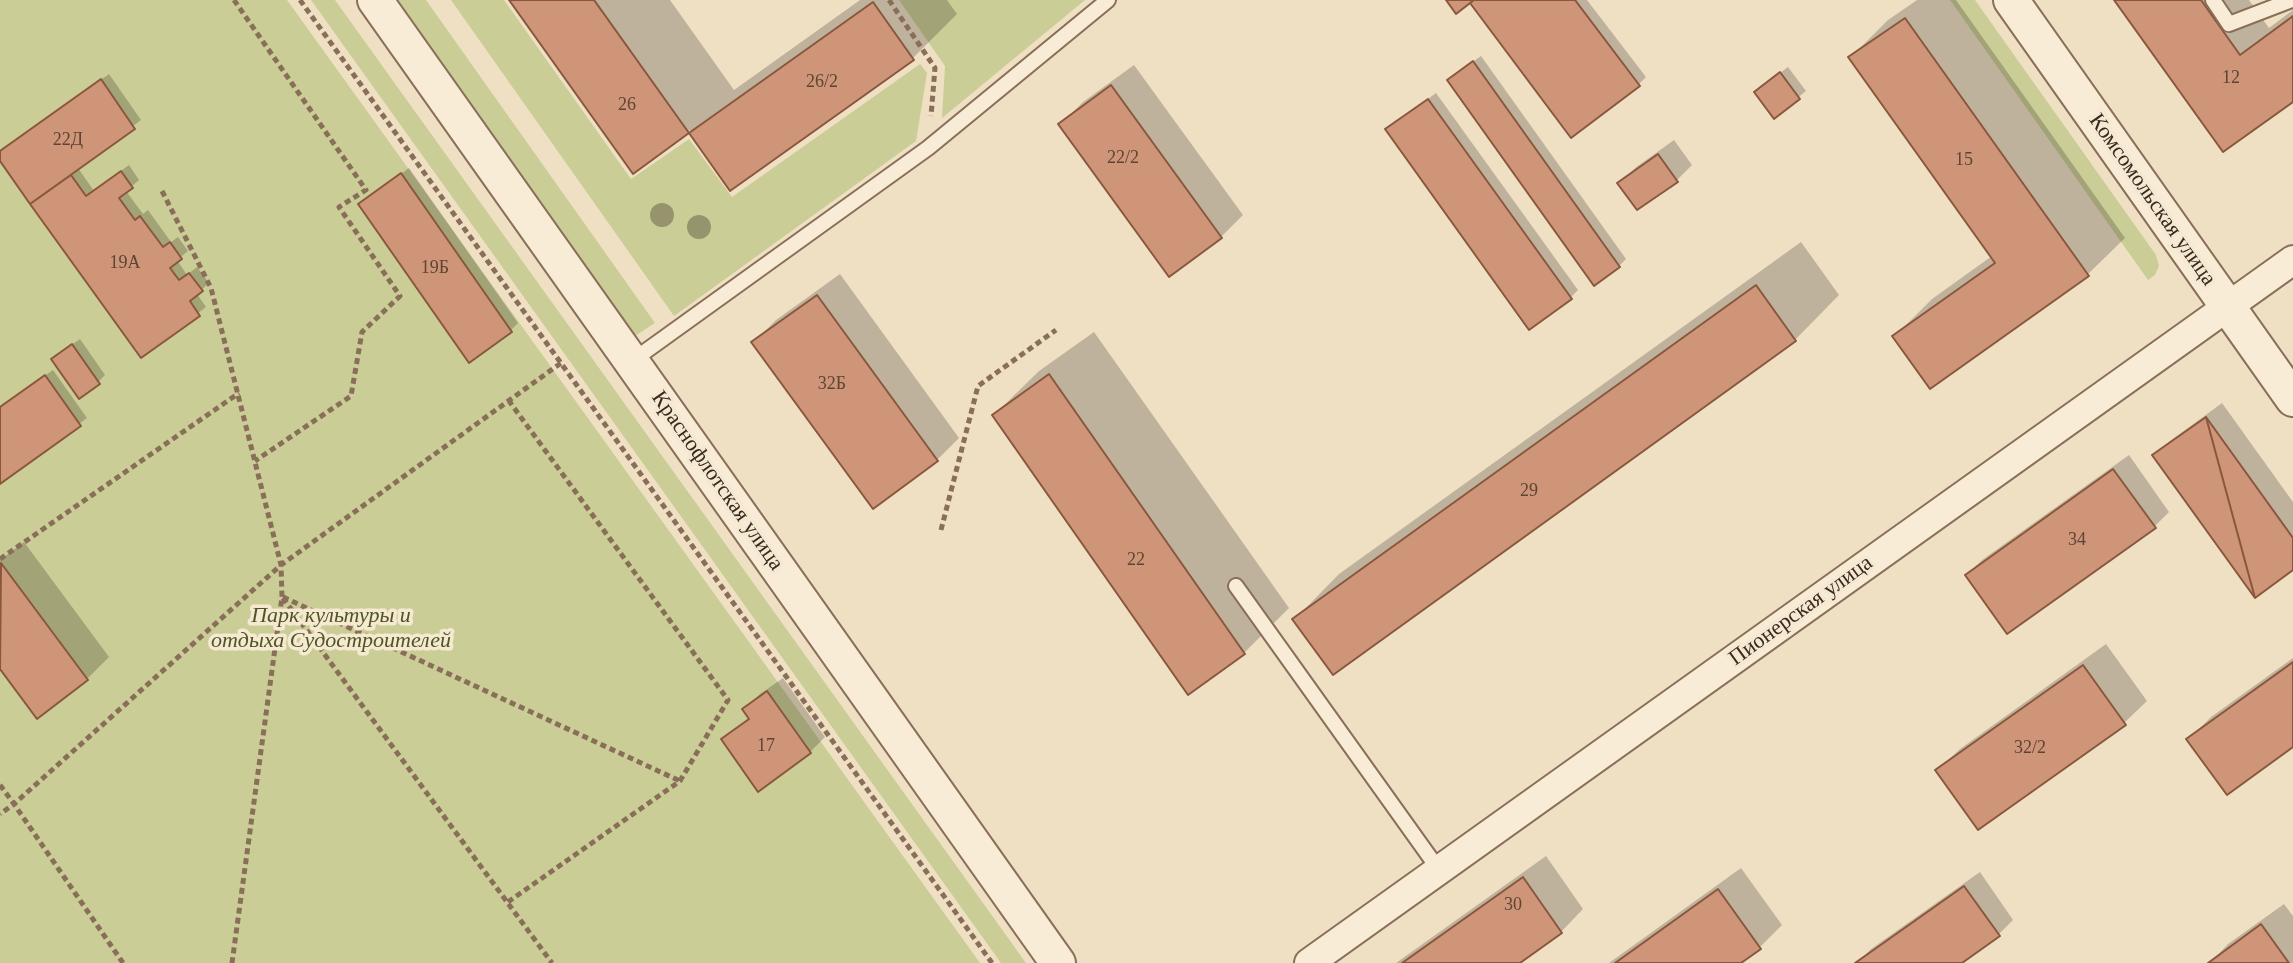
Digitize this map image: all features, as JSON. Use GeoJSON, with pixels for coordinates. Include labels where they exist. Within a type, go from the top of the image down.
{"type":"FeatureCollection","features":[{"type":"Feature","properties":{"kind":"street","name":"Краснофлотская улица"},"geometry":{"type":"LineString","coordinates":[[375,0],[1058,963]]}},
{"type":"Feature","properties":{"kind":"street","name":"Комсомольская улица"},"geometry":{"type":"LineString","coordinates":[[2011,0],[2293,399]]}},
{"type":"Feature","properties":{"kind":"street","name":"Пионерская улица"},"geometry":{"type":"LineString","coordinates":[[1309,963],[2293,260]]}},
{"type":"Feature","properties":{"kind":"lane"},"geometry":{"type":"LineString","coordinates":[[632,361],[928,148],[1108,0]]}},
{"type":"Feature","properties":{"kind":"lane"},"geometry":{"type":"LineString","coordinates":[[2213,0],[2229,24],[2292,0]]}},
{"type":"Feature","properties":{"kind":"lane"},"geometry":{"type":"LineString","coordinates":[[1236,586],[1439,870]]}},
{"type":"Feature","properties":{"kind":"path"},"geometry":{"type":"LineString","coordinates":[[234,0],[366,190],[339,207],[400,296],[362,332],[351,396],[255,461]]}},
{"type":"Feature","properties":{"kind":"path"},"geometry":{"type":"LineString","coordinates":[[300,0],[992,963]]}},
{"type":"Feature","properties":{"kind":"path"},"geometry":{"type":"LineString","coordinates":[[889,0],[935,68],[928,148]]}},
{"type":"Feature","properties":{"kind":"path"},"geometry":{"type":"LineString","coordinates":[[162,191],[211,288],[281,565],[282,597],[232,963]]}},
{"type":"Feature","properties":{"kind":"path"},"geometry":{"type":"LineString","coordinates":[[941,530],[978,386],[1056,330]]}},
{"type":"Feature","properties":{"kind":"path"},"geometry":{"type":"LineString","coordinates":[[0,814],[281,565],[561,363]]}},
{"type":"Feature","properties":{"kind":"path"},"geometry":{"type":"LineString","coordinates":[[0,559],[239,393]]}},
{"type":"Feature","properties":{"kind":"path"},"geometry":{"type":"LineString","coordinates":[[508,902],[680,781],[728,700],[509,401]]}},
{"type":"Feature","properties":{"kind":"path"},"geometry":{"type":"LineString","coordinates":[[282,597],[680,781]]}},
{"type":"Feature","properties":{"kind":"path"},"geometry":{"type":"LineString","coordinates":[[282,597],[552,963]]}},
{"type":"Feature","properties":{"kind":"path"},"geometry":{"type":"LineString","coordinates":[[0,785],[123,963]]}},
{"type":"Feature","properties":{"kind":"green space","name":"Парк культуры и отдыха Судостроителей"},"geometry":{"type":"Polygon","coordinates":[[[0,0],[287,0],[980,963],[0,963],[0,0]]]}},
{"type":"Feature","properties":{"kind":"green space"},"geometry":{"type":"Polygon","coordinates":[[[311,0],[335,0],[1026,963],[1001,963],[311,0]]]}},
{"type":"Feature","properties":{"kind":"green space"},"geometry":{"type":"Polygon","coordinates":[[[396,0],[426,0],[655,323],[635,336],[396,0]]]}},
{"type":"Feature","properties":{"kind":"green space"},"geometry":{"type":"Polygon","coordinates":[[[451,0],[504,0],[631,179],[689,139],[732,197],[920,64],[927,73],[916,141],[674,316],[451,0]]]}},
{"type":"Feature","properties":{"kind":"green space"},"geometry":{"type":"Polygon","coordinates":[[[899,0],[1085,0],[942,118],[945,66],[899,0]]]}},
{"type":"Feature","properties":{"kind":"green space"},"geometry":{"type":"Polygon","coordinates":[[[1950,0],[1975,0],[2156,255],[2159,266],[2155,275],[2148,280],[1950,0]]]}},
{"type":"Feature","properties":{"kind":"building"},"geometry":{"type":"Polygon","coordinates":[[[509,0],[594,0],[689,133],[633,174],[509,0]]]}},
{"type":"Feature","properties":{"kind":"building"},"geometry":{"type":"Polygon","coordinates":[[[1446,0],[1474,0],[1456,14],[1446,0]]]}},
{"type":"Feature","properties":{"kind":"building"},"geometry":{"type":"Polygon","coordinates":[[[1474,0],[1575,0],[1640,86],[1571,138],[1470,3],[1474,0]]]}},
{"type":"Feature","properties":{"kind":"building"},"geometry":{"type":"Polygon","coordinates":[[[2114,0],[2201,0],[2240,55],[2293,16],[2293,102],[2223,152],[2114,0]]]}},
{"type":"Feature","properties":{"kind":"building"},"geometry":{"type":"Polygon","coordinates":[[[873,2],[914,60],[730,191],[689,133],[873,2]]]}},
{"type":"Feature","properties":{"kind":"building"},"geometry":{"type":"Polygon","coordinates":[[[1905,18],[2089,276],[1930,389],[1892,336],[1995,263],[1848,57],[1905,18]]]}},
{"type":"Feature","properties":{"kind":"building"},"geometry":{"type":"Polygon","coordinates":[[[1473,61],[1620,267],[1594,286],[1447,80],[1473,61]]]}},
{"type":"Feature","properties":{"kind":"building"},"geometry":{"type":"Polygon","coordinates":[[[1780,72],[1800,99],[1774,119],[1754,92],[1780,72]]]}},
{"type":"Feature","properties":{"kind":"building"},"geometry":{"type":"Polygon","coordinates":[[[101,79],[135,129],[30,204],[0,161],[0,151],[101,79]]]}},
{"type":"Feature","properties":{"kind":"building"},"geometry":{"type":"Polygon","coordinates":[[[1111,85],[1222,238],[1169,277],[1058,124],[1111,85]]]}},
{"type":"Feature","properties":{"kind":"building"},"geometry":{"type":"Polygon","coordinates":[[[1428,99],[1572,299],[1529,330],[1385,129],[1428,99]]]}},
{"type":"Feature","properties":{"kind":"building"},"geometry":{"type":"Polygon","coordinates":[[[1658,154],[1678,182],[1637,210],[1617,183],[1658,154]]]}},
{"type":"Feature","properties":{"kind":"building"},"geometry":{"type":"Polygon","coordinates":[[[121,171],[133,188],[119,198],[135,220],[140,216],[163,247],[170,242],[182,259],[170,268],[179,280],[189,273],[203,291],[190,301],[200,316],[141,358],[30,204],[71,175],[86,196],[121,171]]]}},
{"type":"Feature","properties":{"kind":"building"},"geometry":{"type":"Polygon","coordinates":[[[401,173],[512,332],[469,363],[358,204],[401,173]]]}},
{"type":"Feature","properties":{"kind":"building"},"geometry":{"type":"Polygon","coordinates":[[[1756,285],[1796,341],[1333,675],[1292,619],[1756,285]]]}},
{"type":"Feature","properties":{"kind":"building"},"geometry":{"type":"Polygon","coordinates":[[[817,295],[938,461],[873,509],[751,342],[817,295]]]}},
{"type":"Feature","properties":{"kind":"building"},"geometry":{"type":"Polygon","coordinates":[[[72,344],[100,384],[79,399],[51,359],[72,344]]]}},
{"type":"Feature","properties":{"kind":"building"},"geometry":{"type":"Polygon","coordinates":[[[1049,374],[1245,654],[1188,695],[992,415],[1049,374]]]}},
{"type":"Feature","properties":{"kind":"building"},"geometry":{"type":"Polygon","coordinates":[[[45,375],[81,426],[0,484],[0,407],[45,375]]]}},
{"type":"Feature","properties":{"kind":"building"},"geometry":{"type":"Polygon","coordinates":[[[2206,417],[2293,538],[2293,570],[2255,598],[2206,417]]]}},
{"type":"Feature","properties":{"kind":"building"},"geometry":{"type":"Polygon","coordinates":[[[2206,417],[2255,598],[2152,455],[2206,417]]]}},
{"type":"Feature","properties":{"kind":"building"},"geometry":{"type":"Polygon","coordinates":[[[2113,469],[2156,528],[2007,634],[1965,575],[2113,469]]]}},
{"type":"Feature","properties":{"kind":"building"},"geometry":{"type":"Polygon","coordinates":[[[1,563],[88,680],[37,719],[0,669],[1,563]]]}},
{"type":"Feature","properties":{"kind":"building"},"geometry":{"type":"Polygon","coordinates":[[[2293,662],[2293,747],[2227,795],[2186,739],[2293,662]]]}},
{"type":"Feature","properties":{"kind":"building"},"geometry":{"type":"Polygon","coordinates":[[[2083,665],[2126,725],[1978,830],[1935,770],[2083,665]]]}},
{"type":"Feature","properties":{"kind":"building"},"geometry":{"type":"Polygon","coordinates":[[[767,691],[811,753],[758,792],[721,739],[749,719],[742,709],[767,691]]]}},
{"type":"Feature","properties":{"kind":"building"},"geometry":{"type":"Polygon","coordinates":[[[1523,877],[1562,933],[1520,963],[1402,963],[1523,877]]]}},
{"type":"Feature","properties":{"kind":"building"},"geometry":{"type":"Polygon","coordinates":[[[1964,886],[2000,936],[1962,963],[1855,963],[1964,886]]]}},
{"type":"Feature","properties":{"kind":"building"},"geometry":{"type":"Polygon","coordinates":[[[1718,889],[1761,949],[1741,963],[1615,963],[1718,889]]]}},
{"type":"Feature","properties":{"kind":"building"},"geometry":{"type":"Polygon","coordinates":[[[2261,924],[2289,963],[2208,963],[2261,924]]]}}]}
